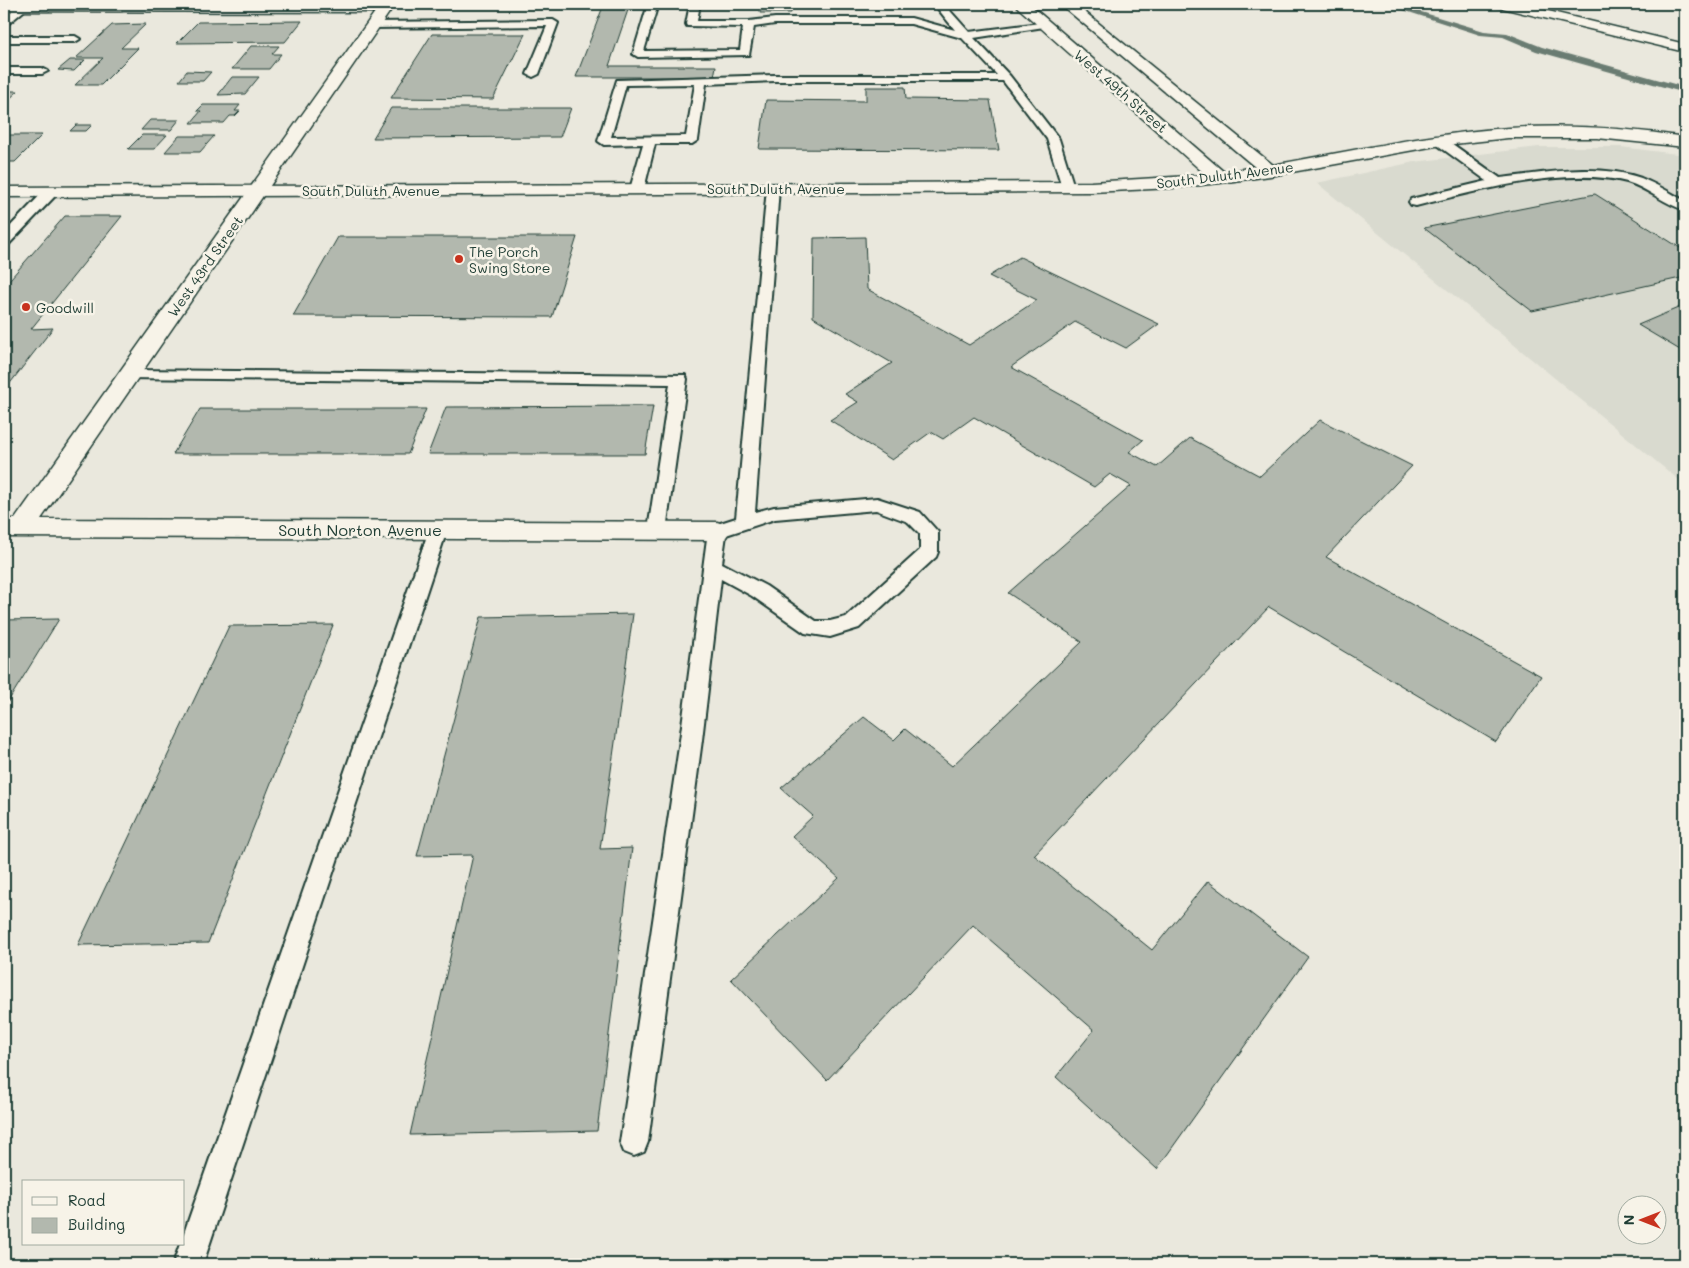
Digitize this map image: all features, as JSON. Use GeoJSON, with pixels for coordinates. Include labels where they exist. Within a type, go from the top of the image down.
{"type":"FeatureCollection","features":[{"type":"Feature","properties":{"kind":"main road","name":"West 49th Street"},"geometry":{"type":"LineString","coordinates":[[1021,4],[1220,178]]}},
{"type":"Feature","properties":{"kind":"main road","name":"West 49th Street"},"geometry":{"type":"LineString","coordinates":[[1067,4],[1270,171]]}},
{"type":"Feature","properties":{"kind":"main road"},"geometry":{"type":"LineString","coordinates":[[1503,4],[1685,48]]}},
{"type":"Feature","properties":{"kind":"main road"},"geometry":{"type":"LineString","coordinates":[[4,8],[387,6]]}},
{"type":"Feature","properties":{"kind":"main road","name":"West 43rd Street"},"geometry":{"type":"LineString","coordinates":[[13,528],[129,374],[387,6]]}},
{"type":"Feature","properties":{"kind":"main road","name":"South Duluth Avenue"},"geometry":{"type":"LineString","coordinates":[[4,192],[1068,187],[1144,185],[1270,171],[1440,141],[1509,133],[1544,132],[1617,135],[1685,142]]}},
{"type":"Feature","properties":{"kind":"main road","name":"South Norton Avenue"},"geometry":{"type":"LineString","coordinates":[[13,528],[717,531]]}},
{"type":"Feature","properties":{"kind":"lane"},"geometry":{"type":"LineString","coordinates":[[653,4],[638,54],[745,53],[749,24]]}},
{"type":"Feature","properties":{"kind":"lane"},"geometry":{"type":"LineString","coordinates":[[695,4],[691,24],[749,24],[774,21],[911,21],[966,36],[1044,24]]}},
{"type":"Feature","properties":{"kind":"lane"},"geometry":{"type":"LineString","coordinates":[[939,4],[1006,78],[1053,139],[1068,187]]}},
{"type":"Feature","properties":{"kind":"lane"},"geometry":{"type":"LineString","coordinates":[[4,22],[22,8]]}},
{"type":"Feature","properties":{"kind":"lane"},"geometry":{"type":"LineString","coordinates":[[373,25],[553,23],[533,74]]}},
{"type":"Feature","properties":{"kind":"lane"},"geometry":{"type":"LineString","coordinates":[[4,39],[75,39]]}},
{"type":"Feature","properties":{"kind":"lane"},"geometry":{"type":"LineString","coordinates":[[4,71],[42,71]]}},
{"type":"Feature","properties":{"kind":"lane"},"geometry":{"type":"LineString","coordinates":[[701,81],[692,140],[604,140],[620,82],[775,78],[1006,78]]}},
{"type":"Feature","properties":{"kind":"lane"},"geometry":{"type":"LineString","coordinates":[[637,189],[650,140]]}},
{"type":"Feature","properties":{"kind":"lane"},"geometry":{"type":"LineString","coordinates":[[1440,141],[1497,182]]}},
{"type":"Feature","properties":{"kind":"lane"},"geometry":{"type":"LineString","coordinates":[[1416,202],[1497,182],[1563,176],[1614,176],[1632,179],[1685,206]]}},
{"type":"Feature","properties":{"kind":"lane"},"geometry":{"type":"LineString","coordinates":[[745,522],[773,188]]}},
{"type":"Feature","properties":{"kind":"lane"},"geometry":{"type":"LineString","coordinates":[[4,240],[51,192]]}},
{"type":"Feature","properties":{"kind":"lane"},"geometry":{"type":"LineString","coordinates":[[129,374],[679,379],[657,530]]}},
{"type":"Feature","properties":{"kind":"lane"},"geometry":{"type":"LineString","coordinates":[[634,1142],[691,740],[712,566],[717,531],[774,513],[876,504],[914,517],[929,532],[929,552],[852,622],[830,629],[812,628],[759,591],[712,566]]}},
{"type":"Feature","properties":{"kind":"lane"},"geometry":{"type":"LineString","coordinates":[[188,1264],[438,530]]}},
{"type":"Feature","properties":{"kind":"shaded area"},"geometry":{"type":"Polygon","coordinates":[[[1539,147],[1621,147],[1685,155],[1685,485],[1317,183],[1414,162],[1539,147]]]}},
{"type":"Feature","properties":{"kind":"building"},"geometry":{"type":"Polygon","coordinates":[[[604,4],[630,4],[609,66],[716,66],[714,77],[576,77],[604,4]]]}},
{"type":"Feature","properties":{"kind":"building"},"geometry":{"type":"Polygon","coordinates":[[[750,4],[860,4],[860,6],[792,6],[791,13],[760,13],[761,6],[749,6],[750,4]]]}},
{"type":"Feature","properties":{"kind":"building"},"geometry":{"type":"Polygon","coordinates":[[[302,21],[285,42],[177,43],[198,22],[302,21]]]}},
{"type":"Feature","properties":{"kind":"building"},"geometry":{"type":"Polygon","coordinates":[[[146,24],[121,48],[138,48],[101,85],[75,85],[103,58],[76,58],[112,25],[146,24]]]}},
{"type":"Feature","properties":{"kind":"building"},"geometry":{"type":"Polygon","coordinates":[[[432,34],[525,34],[493,99],[391,98],[432,34]]]}},
{"type":"Feature","properties":{"kind":"building"},"geometry":{"type":"Polygon","coordinates":[[[251,46],[279,46],[272,54],[281,54],[269,69],[232,69],[251,46]]]}},
{"type":"Feature","properties":{"kind":"building"},"geometry":{"type":"Polygon","coordinates":[[[70,60],[85,60],[74,71],[58,70],[70,60]]]}},
{"type":"Feature","properties":{"kind":"building"},"geometry":{"type":"Polygon","coordinates":[[[187,71],[211,72],[203,81],[179,81],[187,71]]]}},
{"type":"Feature","properties":{"kind":"building"},"geometry":{"type":"Polygon","coordinates":[[[232,77],[259,77],[245,94],[218,95],[232,77]]]}},
{"type":"Feature","properties":{"kind":"building"},"geometry":{"type":"Polygon","coordinates":[[[866,87],[905,87],[906,99],[990,100],[999,150],[759,149],[766,100],[866,101],[866,87]]]}},
{"type":"Feature","properties":{"kind":"building"},"geometry":{"type":"Polygon","coordinates":[[[4,91],[18,91],[4,104],[4,91]]]}},
{"type":"Feature","properties":{"kind":"building"},"geometry":{"type":"Polygon","coordinates":[[[203,105],[240,105],[235,111],[240,111],[235,116],[230,116],[224,123],[191,123],[201,111],[197,111],[203,105]]]}},
{"type":"Feature","properties":{"kind":"building"},"geometry":{"type":"Polygon","coordinates":[[[391,108],[571,108],[560,137],[373,138],[391,108]]]}},
{"type":"Feature","properties":{"kind":"building"},"geometry":{"type":"Polygon","coordinates":[[[150,120],[179,120],[171,130],[141,130],[150,120]]]}},
{"type":"Feature","properties":{"kind":"building"},"geometry":{"type":"Polygon","coordinates":[[[76,125],[92,125],[86,131],[70,131],[76,125]]]}},
{"type":"Feature","properties":{"kind":"building"},"geometry":{"type":"Polygon","coordinates":[[[4,135],[42,135],[15,162],[4,162],[4,135]]]}},
{"type":"Feature","properties":{"kind":"building"},"geometry":{"type":"Polygon","coordinates":[[[142,135],[167,135],[154,149],[128,149],[142,135]]]}},
{"type":"Feature","properties":{"kind":"building"},"geometry":{"type":"Polygon","coordinates":[[[179,136],[214,136],[200,152],[165,152],[179,136]]]}},
{"type":"Feature","properties":{"kind":"building"},"geometry":{"type":"Polygon","coordinates":[[[1595,194],[1685,251],[1685,277],[1532,311],[1424,228],[1595,194]]]}},
{"type":"Feature","properties":{"kind":"building","name":"Goodwill"},"geometry":{"type":"Polygon","coordinates":[[[65,216],[122,216],[31,329],[53,328],[4,391],[4,286],[65,216]]]}},
{"type":"Feature","properties":{"kind":"building"},"geometry":{"type":"Polygon","coordinates":[[[338,237],[577,237],[552,317],[293,316],[338,237]]]}},
{"type":"Feature","properties":{"kind":"building"},"geometry":{"type":"Polygon","coordinates":[[[865,237],[867,289],[969,345],[1037,300],[989,276],[1020,257],[1159,324],[1126,348],[1075,322],[1011,367],[1143,440],[1129,452],[1157,467],[1190,438],[1260,476],[1320,420],[1412,466],[1326,557],[1541,676],[1496,742],[1269,607],[1034,855],[1152,950],[1208,881],[1308,957],[1157,1169],[1056,1077],[1094,1030],[973,925],[827,1080],[731,979],[839,878],[792,836],[813,816],[781,788],[864,717],[894,740],[905,729],[952,766],[1082,642],[1008,593],[1131,486],[1110,474],[1094,487],[974,417],[943,439],[931,432],[892,460],[830,420],[858,402],[845,394],[892,363],[813,317],[814,238],[865,237]]]}},
{"type":"Feature","properties":{"kind":"building"},"geometry":{"type":"Polygon","coordinates":[[[1685,305],[1685,353],[1638,325],[1685,305]]]}},
{"type":"Feature","properties":{"kind":"building"},"geometry":{"type":"Polygon","coordinates":[[[653,406],[645,454],[428,454],[446,407],[653,406]]]}},
{"type":"Feature","properties":{"kind":"building"},"geometry":{"type":"Polygon","coordinates":[[[200,409],[426,409],[408,454],[173,454],[200,409]]]}},
{"type":"Feature","properties":{"kind":"building"},"geometry":{"type":"Polygon","coordinates":[[[633,614],[600,849],[632,848],[597,1131],[410,1135],[473,855],[417,856],[481,617],[633,614]]]}},
{"type":"Feature","properties":{"kind":"building"},"geometry":{"type":"Polygon","coordinates":[[[59,619],[4,708],[4,620],[59,619]]]}},
{"type":"Feature","properties":{"kind":"building"},"geometry":{"type":"Polygon","coordinates":[[[333,625],[208,943],[78,945],[229,626],[333,625]]]}},
{"type":"Feature","properties":{"kind":"waterway"},"geometry":{"type":"LineString","coordinates":[[1388,4],[1483,33],[1504,35],[1539,49],[1685,90]]}},
{"type":"Feature","properties":{"kind":"place","name":"The Porch Swing Store"},"geometry":{"type":"Point","coordinates":[459,259]}},
{"type":"Feature","properties":{"kind":"place","name":"Goodwill"},"geometry":{"type":"Point","coordinates":[26,307]}}]}
